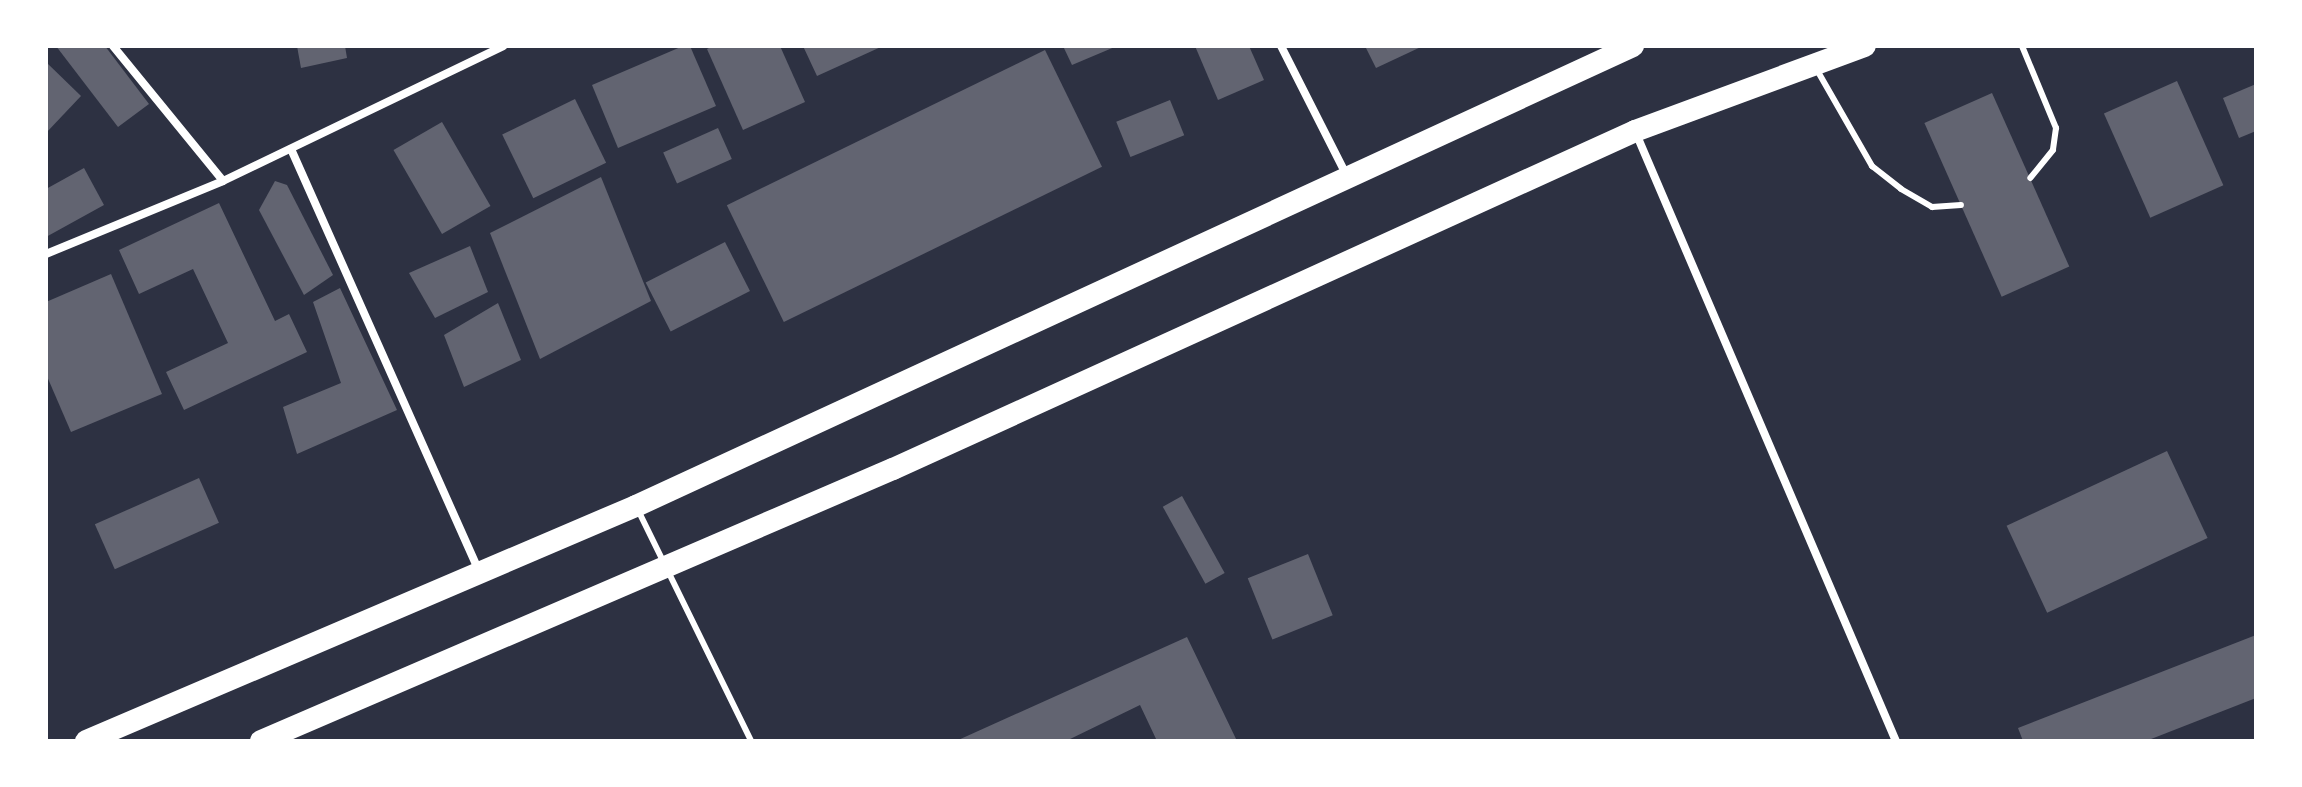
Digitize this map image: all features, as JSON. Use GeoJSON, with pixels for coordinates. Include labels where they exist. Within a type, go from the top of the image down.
{"type":"FeatureCollection","features":[{"type":"Feature","properties":{"kind":"highway"},"geometry":{"type":"LineString","coordinates":[[86,741],[636,506],[1633,46]]}},
{"type":"Feature","properties":{"kind":"highway"},"geometry":{"type":"LineString","coordinates":[[261,741],[893,469],[1635,131],[1865,46]]}},
{"type":"Feature","properties":{"kind":"street"},"geometry":{"type":"LineString","coordinates":[[113,46],[223,181]]}},
{"type":"Feature","properties":{"kind":"street"},"geometry":{"type":"LineString","coordinates":[[46,254],[223,181],[503,46]]}},
{"type":"Feature","properties":{"kind":"street"},"geometry":{"type":"LineString","coordinates":[[1281,46],[1347,176]]}},
{"type":"Feature","properties":{"kind":"street"},"geometry":{"type":"LineString","coordinates":[[1635,131],[1896,741]]}},
{"type":"Feature","properties":{"kind":"street"},"geometry":{"type":"LineString","coordinates":[[291,149],[479,573]]}},
{"type":"Feature","properties":{"kind":"lane"},"geometry":{"type":"LineString","coordinates":[[2022,46],[2056,128],[2053,150],[2030,178]]}},
{"type":"Feature","properties":{"kind":"lane"},"geometry":{"type":"LineString","coordinates":[[1815,67],[1872,166],[1901,189],[1932,207],[1961,205]]}},
{"type":"Feature","properties":{"kind":"lane"},"geometry":{"type":"LineString","coordinates":[[636,506],[751,741]]}},
{"type":"Feature","properties":{"kind":"building"},"geometry":{"type":"Polygon","coordinates":[[[56,46],[105,46],[149,104],[118,127],[56,46]]]}},
{"type":"Feature","properties":{"kind":"building"},"geometry":{"type":"Polygon","coordinates":[[[297,46],[345,46],[347,58],[301,68],[297,46]]]}},
{"type":"Feature","properties":{"kind":"building"},"geometry":{"type":"Polygon","coordinates":[[[683,46],[690,46],[716,106],[618,148],[592,85],[683,46]]]}},
{"type":"Feature","properties":{"kind":"building"},"geometry":{"type":"Polygon","coordinates":[[[713,46],[780,46],[805,102],[743,130],[707,49],[713,46]]]}},
{"type":"Feature","properties":{"kind":"building"},"geometry":{"type":"Polygon","coordinates":[[[803,46],[883,46],[817,76],[803,46]]]}},
{"type":"Feature","properties":{"kind":"building"},"geometry":{"type":"Polygon","coordinates":[[[1063,46],[1117,46],[1072,65],[1063,46]]]}},
{"type":"Feature","properties":{"kind":"building"},"geometry":{"type":"Polygon","coordinates":[[[1195,46],[1249,46],[1264,80],[1218,100],[1195,46]]]}},
{"type":"Feature","properties":{"kind":"building"},"geometry":{"type":"Polygon","coordinates":[[[1365,46],[1423,46],[1376,68],[1365,46]]]}},
{"type":"Feature","properties":{"kind":"building"},"geometry":{"type":"Polygon","coordinates":[[[1045,50],[1102,167],[784,322],[727,205],[1045,50]]]}},
{"type":"Feature","properties":{"kind":"building"},"geometry":{"type":"Polygon","coordinates":[[[46,62],[81,96],[46,133],[46,62]]]}},
{"type":"Feature","properties":{"kind":"building"},"geometry":{"type":"Polygon","coordinates":[[[2177,81],[2223,185],[2150,218],[2104,114],[2177,81]]]}},
{"type":"Feature","properties":{"kind":"building"},"geometry":{"type":"Polygon","coordinates":[[[2256,84],[2256,131],[2239,138],[2223,98],[2256,84]]]}},
{"type":"Feature","properties":{"kind":"building"},"geometry":{"type":"Polygon","coordinates":[[[1992,93],[2069,267],[2002,297],[1924,123],[1992,93]]]}},
{"type":"Feature","properties":{"kind":"building"},"geometry":{"type":"Polygon","coordinates":[[[575,99],[606,163],[533,198],[502,135],[575,99]]]}},
{"type":"Feature","properties":{"kind":"building"},"geometry":{"type":"Polygon","coordinates":[[[1170,100],[1184,135],[1130,157],[1116,122],[1170,100]]]}},
{"type":"Feature","properties":{"kind":"building"},"geometry":{"type":"Polygon","coordinates":[[[442,122],[490,206],[442,234],[394,150],[442,122]]]}},
{"type":"Feature","properties":{"kind":"building"},"geometry":{"type":"Polygon","coordinates":[[[718,128],[732,159],[677,183],[663,152],[718,128]]]}},
{"type":"Feature","properties":{"kind":"building"},"geometry":{"type":"Polygon","coordinates":[[[84,168],[104,205],[46,237],[46,189],[84,168]]]}},
{"type":"Feature","properties":{"kind":"building"},"geometry":{"type":"Polygon","coordinates":[[[601,177],[651,301],[540,359],[490,233],[601,177]]]}},
{"type":"Feature","properties":{"kind":"building"},"geometry":{"type":"Polygon","coordinates":[[[275,181],[287,185],[333,275],[304,295],[259,210],[275,181]]]}},
{"type":"Feature","properties":{"kind":"building"},"geometry":{"type":"Polygon","coordinates":[[[219,203],[275,321],[289,314],[307,352],[184,410],[166,372],[228,343],[193,269],[139,294],[119,250],[219,203]]]}},
{"type":"Feature","properties":{"kind":"building"},"geometry":{"type":"Polygon","coordinates":[[[725,242],[750,291],[671,331],[646,282],[725,242]]]}},
{"type":"Feature","properties":{"kind":"building"},"geometry":{"type":"Polygon","coordinates":[[[470,246],[488,292],[435,318],[409,273],[470,246]]]}},
{"type":"Feature","properties":{"kind":"building"},"geometry":{"type":"Polygon","coordinates":[[[111,274],[162,394],[71,432],[46,374],[46,302],[111,274]]]}},
{"type":"Feature","properties":{"kind":"building"},"geometry":{"type":"Polygon","coordinates":[[[340,288],[397,410],[297,454],[283,407],[341,383],[313,302],[340,288]]]}},
{"type":"Feature","properties":{"kind":"building"},"geometry":{"type":"Polygon","coordinates":[[[498,303],[521,360],[464,387],[444,335],[498,303]]]}},
{"type":"Feature","properties":{"kind":"building"},"geometry":{"type":"Polygon","coordinates":[[[2167,451],[2208,538],[2047,613],[2007,526],[2167,451]]]}},
{"type":"Feature","properties":{"kind":"building"},"geometry":{"type":"Polygon","coordinates":[[[199,478],[219,523],[115,569],[95,524],[199,478]]]}},
{"type":"Feature","properties":{"kind":"building"},"geometry":{"type":"Polygon","coordinates":[[[1182,496],[1225,573],[1205,584],[1163,507],[1182,496]]]}},
{"type":"Feature","properties":{"kind":"building"},"geometry":{"type":"Polygon","coordinates":[[[1308,554],[1333,615],[1272,640],[1248,578],[1308,554]]]}},
{"type":"Feature","properties":{"kind":"building"},"geometry":{"type":"Polygon","coordinates":[[[2256,635],[2256,698],[2146,741],[2023,741],[2018,728],[2256,635]]]}},
{"type":"Feature","properties":{"kind":"building"},"geometry":{"type":"Polygon","coordinates":[[[1187,637],[1237,741],[1157,741],[1140,705],[1066,741],[956,741],[1187,637]]]}}]}
